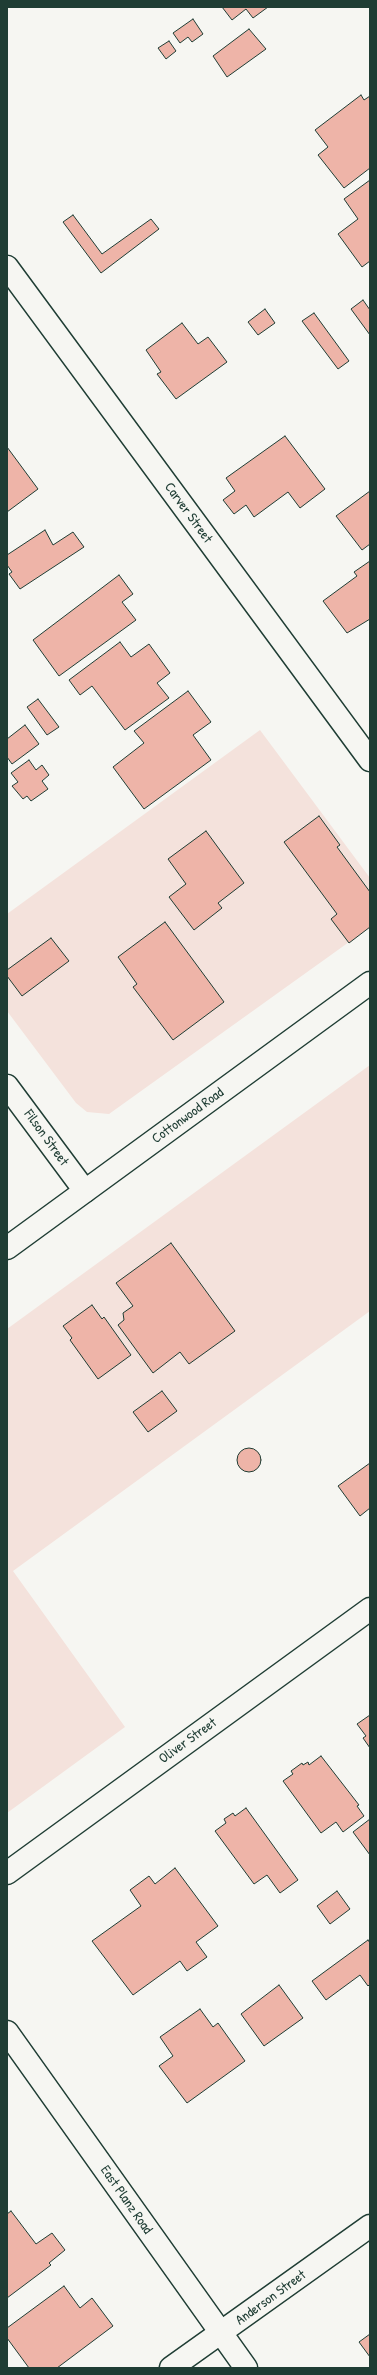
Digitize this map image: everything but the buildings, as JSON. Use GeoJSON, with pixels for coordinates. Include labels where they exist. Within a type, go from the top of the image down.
{"type":"FeatureCollection","features":[{"type":"Feature","properties":{"kind":"street","name":"Carver Street"},"geometry":{"type":"LineString","coordinates":[[7,267],[370,760]]}},
{"type":"Feature","properties":{"kind":"street","name":"Cottonwood Road"},"geometry":{"type":"LineString","coordinates":[[7,1248],[370,983]]}},
{"type":"Feature","properties":{"kind":"street","name":"Filson Street"},"geometry":{"type":"LineString","coordinates":[[7,1086],[85,1191]]}},
{"type":"Feature","properties":{"kind":"street","name":"Oliver Street"},"geometry":{"type":"LineString","coordinates":[[7,1873],[370,1609]]}},
{"type":"Feature","properties":{"kind":"street","name":"East Planz Road"},"geometry":{"type":"LineString","coordinates":[[7,2032],[220,2334],[246,2368]]}},
{"type":"Feature","properties":{"kind":"street","name":"Anderson Street"},"geometry":{"type":"LineString","coordinates":[[172,2368],[370,2226]]}},
{"type":"Feature","properties":{"kind":"shaded area"},"geometry":{"type":"Polygon","coordinates":[[[260,730],[370,878],[370,927],[109,1114],[87,1112],[76,1103],[7,1011],[7,914],[260,730]]]}},
{"type":"Feature","properties":{"kind":"shaded area"},"geometry":{"type":"Polygon","coordinates":[[[370,1065],[370,1311],[13,1571],[125,1727],[7,1813],[7,1329],[370,1065]]]}}]}
